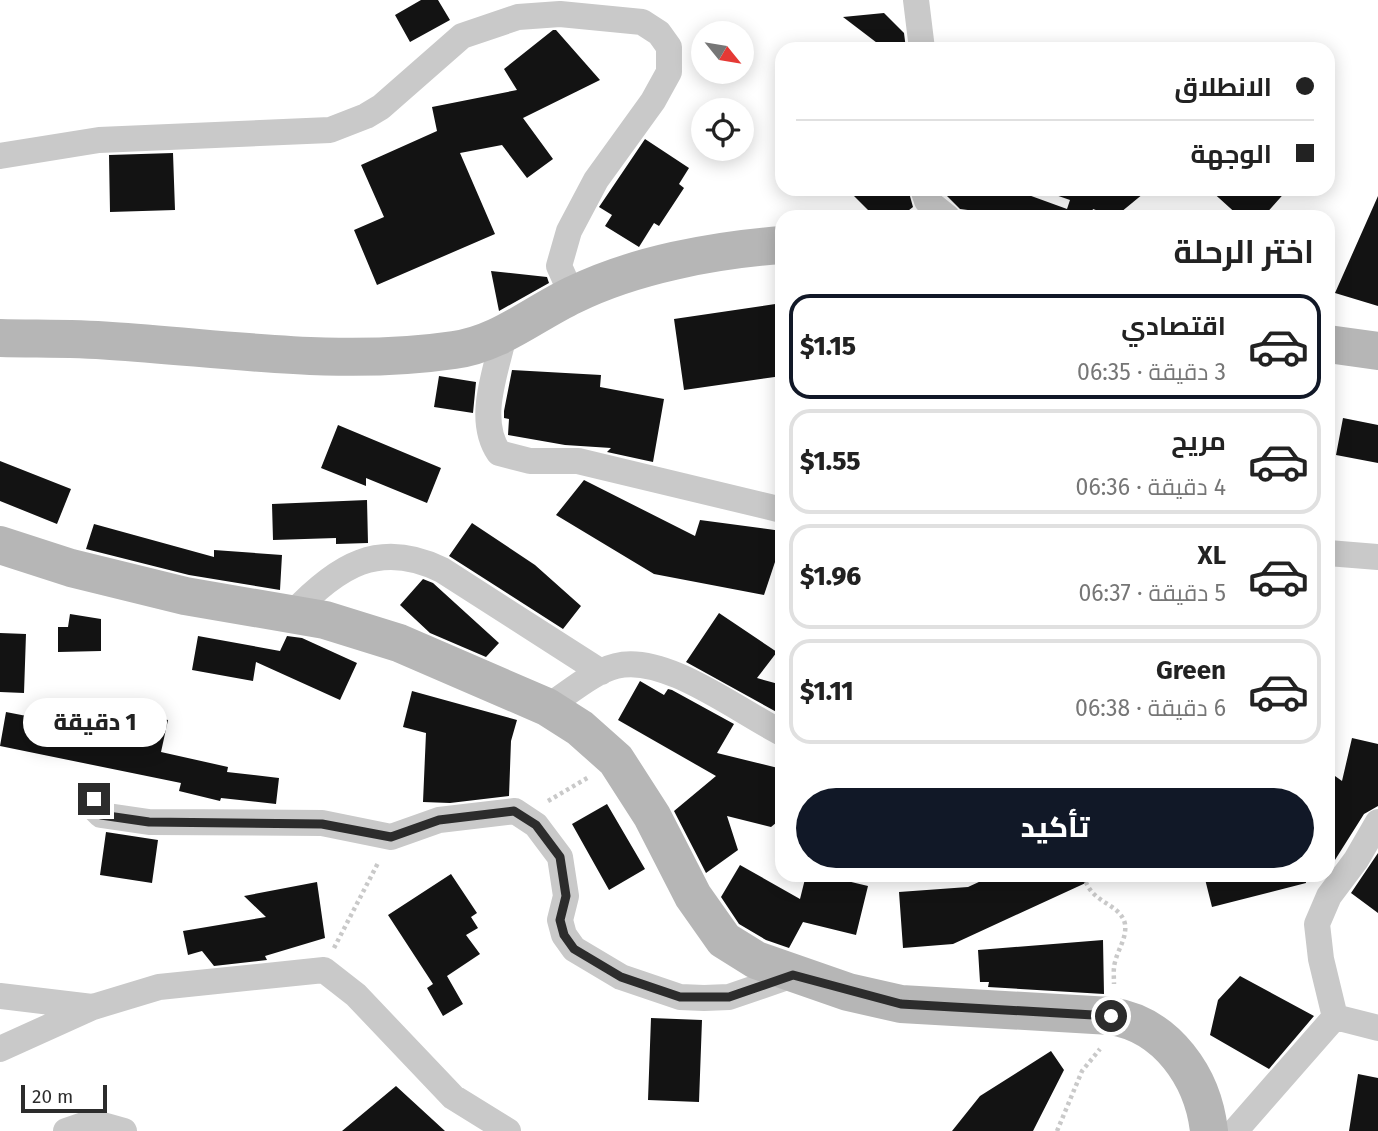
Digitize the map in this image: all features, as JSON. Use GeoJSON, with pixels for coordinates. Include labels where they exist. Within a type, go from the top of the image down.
{"type":"FeatureCollection","features":[{"type":"Feature","properties":{"kind":"main road"},"geometry":{"type":"LineString","coordinates":[[0,338],[110,341],[256,354],[400,355],[456,350],[504,335],[572,295],[630,271],[775,246]]}},
{"type":"Feature","properties":{"kind":"main road"},"geometry":{"type":"LineString","coordinates":[[1335,345],[1378,351]]}},
{"type":"Feature","properties":{"kind":"main road"},"geometry":{"type":"LineString","coordinates":[[0,545],[71,568],[185,596],[326,620],[399,643],[547,708],[580,728],[616,760],[652,816],[692,897],[724,940],[756,960],[793,975],[901,1004],[1119,1018],[1145,1025],[1173,1048],[1197,1084],[1209,1131]]}},
{"type":"Feature","properties":{"kind":"street"},"geometry":{"type":"LineString","coordinates":[[916,0],[921,42]]}},
{"type":"Feature","properties":{"kind":"street"},"geometry":{"type":"LineString","coordinates":[[0,156],[99,140],[330,130],[381,107],[462,36],[507,21],[560,14],[642,22],[659,33],[669,47],[669,72],[653,101],[596,180],[569,231],[559,266],[572,295]]}},
{"type":"Feature","properties":{"kind":"street"},"geometry":{"type":"LineString","coordinates":[[925,196],[927,201],[938,210]]}},
{"type":"Feature","properties":{"kind":"street"},"geometry":{"type":"LineString","coordinates":[[504,335],[486,419],[491,440],[499,453],[530,461],[578,461],[775,508]]}},
{"type":"Feature","properties":{"kind":"street"},"geometry":{"type":"LineString","coordinates":[[1335,554],[1378,557]]}},
{"type":"Feature","properties":{"kind":"street"},"geometry":{"type":"LineString","coordinates":[[292,614],[314,591],[341,572],[373,556],[420,559],[442,570],[601,672]]}},
{"type":"Feature","properties":{"kind":"street"},"geometry":{"type":"LineString","coordinates":[[547,708],[601,672],[637,663],[667,670],[775,729]]}},
{"type":"Feature","properties":{"kind":"street"},"geometry":{"type":"LineString","coordinates":[[94,799],[94,808],[101,815],[149,822],[322,824],[391,837],[439,820],[514,811],[536,825],[560,857],[566,896],[560,920],[564,935],[574,949],[621,977],[680,997],[704,998],[729,997],[793,975]]}},
{"type":"Feature","properties":{"kind":"street"},"geometry":{"type":"LineString","coordinates":[[1335,1017],[1321,959],[1317,924],[1329,896],[1356,860],[1378,822]]}},
{"type":"Feature","properties":{"kind":"street"},"geometry":{"type":"LineString","coordinates":[[0,1049],[93,1007],[159,987],[324,970],[356,995],[453,1097],[508,1131]]}},
{"type":"Feature","properties":{"kind":"street"},"geometry":{"type":"LineString","coordinates":[[0,996],[93,1007]]}},
{"type":"Feature","properties":{"kind":"street"},"geometry":{"type":"LineString","coordinates":[[1335,1017],[1378,1028]]}},
{"type":"Feature","properties":{"kind":"street"},"geometry":{"type":"LineString","coordinates":[[1236,1131],[1335,1017]]}},
{"type":"Feature","properties":{"kind":"street"},"geometry":{"type":"LineString","coordinates":[[66,1131],[92,1122],[124,1131]]}},
{"type":"Feature","properties":{"kind":"path"},"geometry":{"type":"LineString","coordinates":[[514,811],[546,802],[616,760]]}},
{"type":"Feature","properties":{"kind":"path"},"geometry":{"type":"LineString","coordinates":[[324,970],[391,837]]}},
{"type":"Feature","properties":{"kind":"path"},"geometry":{"type":"LineString","coordinates":[[1057,1131],[1082,1071],[1119,1018],[1115,962],[1123,942],[1125,926],[1120,914],[1094,897],[1087,882]]}},
{"type":"Feature","properties":{"kind":"building"},"geometry":{"type":"Polygon","coordinates":[[[421,0],[438,0],[450,20],[410,42],[395,15],[421,0]]]}},
{"type":"Feature","properties":{"kind":"building"},"geometry":{"type":"Polygon","coordinates":[[[884,13],[904,33],[905,42],[876,42],[843,17],[884,13]]]}},
{"type":"Feature","properties":{"kind":"building"},"geometry":{"type":"Polygon","coordinates":[[[556,30],[600,80],[523,118],[553,159],[527,178],[502,145],[460,153],[495,234],[377,285],[354,230],[384,217],[361,165],[437,131],[432,107],[517,90],[504,69],[556,30]]]}},
{"type":"Feature","properties":{"kind":"building"},"geometry":{"type":"Polygon","coordinates":[[[645,139],[689,168],[679,184],[684,188],[659,226],[654,223],[639,247],[605,226],[612,215],[599,207],[645,139]]]}},
{"type":"Feature","properties":{"kind":"building"},"geometry":{"type":"Polygon","coordinates":[[[173,153],[175,210],[110,212],[109,155],[173,153]]]}},
{"type":"Feature","properties":{"kind":"building"},"geometry":{"type":"Polygon","coordinates":[[[854,196],[910,196],[913,207],[909,210],[868,210],[854,196]]]}},
{"type":"Feature","properties":{"kind":"building"},"geometry":{"type":"Polygon","coordinates":[[[947,196],[1031,196],[1067,209],[1070,200],[1058,196],[1140,196],[1124,210],[960,209],[947,196]]]}},
{"type":"Feature","properties":{"kind":"building"},"geometry":{"type":"Polygon","coordinates":[[[1217,196],[1282,196],[1269,210],[1232,210],[1217,196]]]}},
{"type":"Feature","properties":{"kind":"building"},"geometry":{"type":"Polygon","coordinates":[[[1378,196],[1378,306],[1335,293],[1378,196]]]}},
{"type":"Feature","properties":{"kind":"building"},"geometry":{"type":"Polygon","coordinates":[[[491,271],[547,277],[549,283],[499,311],[491,271]]]}},
{"type":"Feature","properties":{"kind":"building"},"geometry":{"type":"Polygon","coordinates":[[[775,304],[775,377],[684,390],[674,319],[775,304]]]}},
{"type":"Feature","properties":{"kind":"building"},"geometry":{"type":"Polygon","coordinates":[[[512,370],[601,375],[600,387],[664,399],[653,462],[607,452],[611,448],[565,445],[508,435],[509,419],[504,418],[504,411],[512,370]]]}},
{"type":"Feature","properties":{"kind":"building"},"geometry":{"type":"Polygon","coordinates":[[[439,376],[476,382],[473,413],[434,407],[439,376]]]}},
{"type":"Feature","properties":{"kind":"building"},"geometry":{"type":"Polygon","coordinates":[[[1343,418],[1378,425],[1378,463],[1336,455],[1343,418]]]}},
{"type":"Feature","properties":{"kind":"building"},"geometry":{"type":"Polygon","coordinates":[[[338,425],[441,468],[427,503],[366,478],[366,486],[321,468],[338,425]]]}},
{"type":"Feature","properties":{"kind":"building"},"geometry":{"type":"Polygon","coordinates":[[[0,461],[71,489],[57,524],[0,501],[0,461]]]}},
{"type":"Feature","properties":{"kind":"building"},"geometry":{"type":"Polygon","coordinates":[[[584,480],[695,536],[700,520],[775,530],[775,562],[764,595],[654,574],[556,515],[584,480]]]}},
{"type":"Feature","properties":{"kind":"building"},"geometry":{"type":"Polygon","coordinates":[[[367,500],[368,543],[336,544],[336,538],[273,540],[272,504],[367,500]]]}},
{"type":"Feature","properties":{"kind":"building"},"geometry":{"type":"Polygon","coordinates":[[[472,523],[535,565],[581,606],[563,629],[449,556],[472,523]]]}},
{"type":"Feature","properties":{"kind":"building"},"geometry":{"type":"Polygon","coordinates":[[[94,524],[214,557],[214,550],[282,555],[280,590],[189,575],[86,549],[94,524]]]}},
{"type":"Feature","properties":{"kind":"building"},"geometry":{"type":"Polygon","coordinates":[[[423,579],[433,583],[499,643],[486,657],[430,633],[400,605],[423,579]]]}},
{"type":"Feature","properties":{"kind":"building"},"geometry":{"type":"Polygon","coordinates":[[[719,613],[775,651],[775,655],[757,678],[775,683],[775,711],[686,662],[719,613]]]}},
{"type":"Feature","properties":{"kind":"building"},"geometry":{"type":"Polygon","coordinates":[[[70,614],[101,619],[101,651],[58,652],[58,627],[68,627],[70,614]]]}},
{"type":"Feature","properties":{"kind":"building"},"geometry":{"type":"Polygon","coordinates":[[[0,633],[26,634],[24,693],[0,692],[0,633]]]}},
{"type":"Feature","properties":{"kind":"building"},"geometry":{"type":"Polygon","coordinates":[[[198,636],[280,651],[287,636],[302,638],[357,663],[340,700],[256,662],[253,681],[192,670],[198,636]]]}},
{"type":"Feature","properties":{"kind":"building"},"geometry":{"type":"Polygon","coordinates":[[[640,681],[664,695],[668,689],[672,690],[734,724],[717,753],[775,767],[775,824],[771,827],[727,816],[738,850],[706,873],[674,811],[716,776],[618,720],[640,681]]]}},
{"type":"Feature","properties":{"kind":"building"},"geometry":{"type":"Polygon","coordinates":[[[412,691],[517,720],[511,741],[509,796],[450,803],[423,802],[426,733],[403,727],[412,691]]]}},
{"type":"Feature","properties":{"kind":"building"},"geometry":{"type":"Polygon","coordinates":[[[119,709],[168,720],[161,752],[228,767],[227,772],[279,778],[276,804],[221,798],[220,801],[179,791],[181,783],[0,746],[6,712],[114,733],[119,709]]]}},
{"type":"Feature","properties":{"kind":"building"},"geometry":{"type":"Polygon","coordinates":[[[1352,738],[1378,744],[1378,806],[1364,814],[1335,860],[1335,776],[1342,781],[1352,738]]]}},
{"type":"Feature","properties":{"kind":"building"},"geometry":{"type":"Polygon","coordinates":[[[607,804],[645,869],[609,890],[572,824],[607,804]]]}},
{"type":"Feature","properties":{"kind":"building"},"geometry":{"type":"Polygon","coordinates":[[[106,832],[158,840],[152,883],[100,875],[106,832]]]}},
{"type":"Feature","properties":{"kind":"building"},"geometry":{"type":"Polygon","coordinates":[[[1378,853],[1378,913],[1351,893],[1378,853]]]}},
{"type":"Feature","properties":{"kind":"building"},"geometry":{"type":"Polygon","coordinates":[[[740,865],[800,899],[804,882],[851,882],[868,886],[856,935],[803,922],[789,948],[766,940],[739,924],[721,897],[740,865]]]}},
{"type":"Feature","properties":{"kind":"building"},"geometry":{"type":"Polygon","coordinates":[[[451,874],[477,913],[471,917],[478,928],[466,935],[480,954],[447,976],[463,1004],[443,1016],[427,988],[433,984],[388,915],[451,874]]]}},
{"type":"Feature","properties":{"kind":"building"},"geometry":{"type":"Polygon","coordinates":[[[317,882],[325,938],[265,956],[267,960],[214,966],[202,951],[188,955],[183,931],[266,917],[244,896],[317,882]]]}},
{"type":"Feature","properties":{"kind":"building"},"geometry":{"type":"Polygon","coordinates":[[[979,882],[1088,882],[953,944],[903,948],[899,892],[968,887],[979,882]]]}},
{"type":"Feature","properties":{"kind":"building"},"geometry":{"type":"Polygon","coordinates":[[[1206,882],[1306,882],[1306,883],[1212,907],[1206,882]]]}},
{"type":"Feature","properties":{"kind":"building"},"geometry":{"type":"Polygon","coordinates":[[[1103,940],[1104,994],[988,987],[989,982],[980,982],[978,950],[1103,940]]]}},
{"type":"Feature","properties":{"kind":"building"},"geometry":{"type":"Polygon","coordinates":[[[1240,976],[1314,1016],[1269,1069],[1210,1035],[1218,1000],[1240,976]]]}},
{"type":"Feature","properties":{"kind":"building"},"geometry":{"type":"Polygon","coordinates":[[[651,1018],[702,1020],[699,1102],[648,1100],[651,1018]]]}},
{"type":"Feature","properties":{"kind":"building"},"geometry":{"type":"Polygon","coordinates":[[[1051,1051],[1064,1070],[1033,1131],[952,1131],[980,1096],[1051,1051]]]}},
{"type":"Feature","properties":{"kind":"building"},"geometry":{"type":"Polygon","coordinates":[[[1358,1074],[1378,1078],[1378,1131],[1349,1131],[1358,1074]]]}},
{"type":"Feature","properties":{"kind":"building"},"geometry":{"type":"Polygon","coordinates":[[[396,1086],[445,1131],[342,1131],[396,1086]]]}},
{"type":"Feature","properties":{"kind":"route"},"geometry":{"type":"LineString","coordinates":[[94,799],[94,808],[101,815],[149,822],[322,824],[391,837],[439,820],[514,811],[536,825],[560,857],[566,896],[560,920],[564,935],[574,949],[621,977],[680,997],[704,998],[729,997],[793,975],[848,992],[901,1004],[1015,1013],[1111,1016]]}}]}
